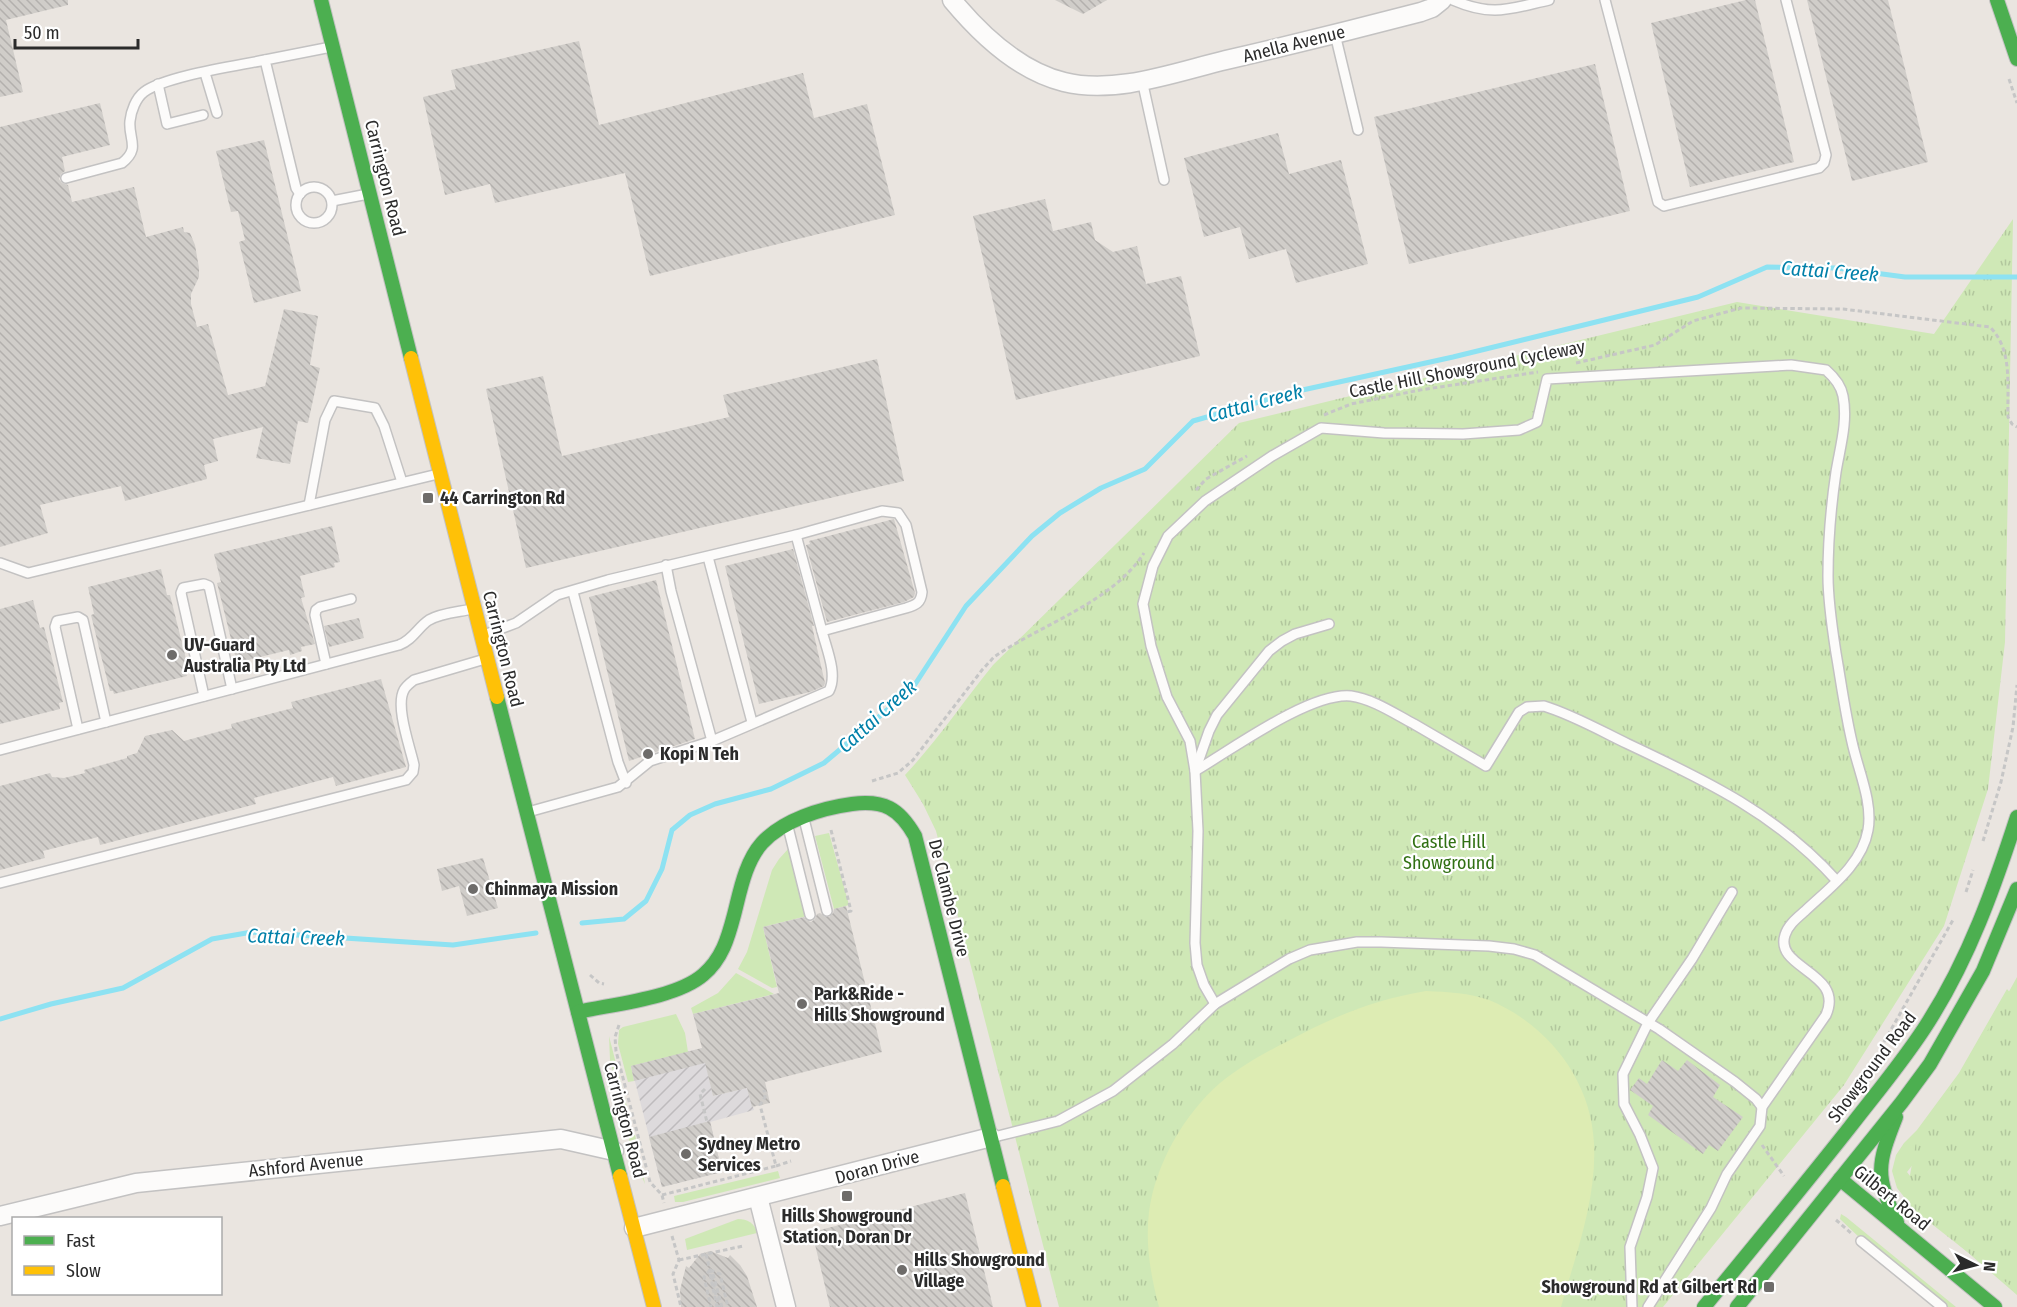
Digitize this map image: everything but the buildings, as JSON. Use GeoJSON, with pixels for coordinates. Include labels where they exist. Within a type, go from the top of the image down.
{"type":"FeatureCollection","features":[{"type":"Feature","properties":{"kind":"main road","name":"Carrington Road"},"geometry":{"type":"LineString","coordinates":[[321,0],[474,608],[654,1307]]}},
{"type":"Feature","properties":{"kind":"main road"},"geometry":{"type":"LineString","coordinates":[[1997,0],[2017,59]]}},
{"type":"Feature","properties":{"kind":"main road","name":"De Clambe Drive"},"geometry":{"type":"LineString","coordinates":[[578,1012],[671,992],[685,987],[708,971],[724,948],[752,859],[760,845],[787,823],[854,803],[868,801],[892,808],[910,826],[918,849],[1034,1307]]}},
{"type":"Feature","properties":{"kind":"main road","name":"Showground Road"},"geometry":{"type":"LineString","coordinates":[[1704,1307],[1821,1164],[1887,1080],[1929,1021],[1965,956],[1992,893],[2017,817]]}},
{"type":"Feature","properties":{"kind":"main road"},"geometry":{"type":"LineString","coordinates":[[1737,1307],[1930,1064],[1983,971],[2017,889]]}},
{"type":"Feature","properties":{"kind":"main road"},"geometry":{"type":"LineString","coordinates":[[1899,1227],[1880,1185],[1878,1171],[1881,1153],[1902,1102]]}},
{"type":"Feature","properties":{"kind":"main road","name":"Gilbert Road"},"geometry":{"type":"LineString","coordinates":[[1821,1164],[1995,1307]]}},
{"type":"Feature","properties":{"kind":"street","name":"Anella Avenue"},"geometry":{"type":"LineString","coordinates":[[952,0],[966,17],[992,41],[1017,61],[1040,74],[1064,82],[1106,87],[1421,12],[1432,8],[1442,0]]}},
{"type":"Feature","properties":{"kind":"street","name":"Doran Drive"},"geometry":{"type":"LineString","coordinates":[[634,1228],[991,1137]]}},
{"type":"Feature","properties":{"kind":"street","name":"Ashford Avenue"},"geometry":{"type":"LineString","coordinates":[[0,1216],[136,1183],[561,1139],[614,1151]]}},
{"type":"Feature","properties":{"kind":"street"},"geometry":{"type":"LineString","coordinates":[[758,1197],[786,1307]]}},
{"type":"Feature","properties":{"kind":"lane"},"geometry":{"type":"LineString","coordinates":[[1453,0],[1471,8],[1491,11],[1549,0]]}},
{"type":"Feature","properties":{"kind":"lane"},"geometry":{"type":"LineString","coordinates":[[1605,0],[1658,202],[1664,206],[1819,168],[1824,163],[1826,155],[1786,0]]}},
{"type":"Feature","properties":{"kind":"lane"},"geometry":{"type":"LineString","coordinates":[[1335,34],[1358,130]]}},
{"type":"Feature","properties":{"kind":"lane"},"geometry":{"type":"LineString","coordinates":[[66,178],[122,163],[128,158],[133,147],[130,122],[132,111],[142,93],[158,84],[333,46]]}},
{"type":"Feature","properties":{"kind":"lane"},"geometry":{"type":"LineString","coordinates":[[265,60],[296,188],[300,194]]}},
{"type":"Feature","properties":{"kind":"lane"},"geometry":{"type":"LineString","coordinates":[[206,73],[217,112]]}},
{"type":"Feature","properties":{"kind":"lane"},"geometry":{"type":"LineString","coordinates":[[1142,80],[1164,180]]}},
{"type":"Feature","properties":{"kind":"lane"},"geometry":{"type":"LineString","coordinates":[[158,84],[167,124],[203,116]]}},
{"type":"Feature","properties":{"kind":"lane"},"geometry":{"type":"LineString","coordinates":[[310,188],[321,189],[332,201],[332,208],[327,219],[322,222],[309,223],[297,210],[297,199],[300,194],[310,188]]}},
{"type":"Feature","properties":{"kind":"lane"},"geometry":{"type":"LineString","coordinates":[[332,201],[370,194]]}},
{"type":"Feature","properties":{"kind":"lane"},"geometry":{"type":"LineString","coordinates":[[1215,1004],[1204,985],[1197,965],[1195,943],[1198,831],[1195,771],[1190,741],[1167,697],[1151,646],[1143,604],[1153,566],[1168,536],[1205,501],[1272,456],[1321,428],[1395,433],[1462,434],[1519,430],[1537,422],[1547,379],[1791,365],[1826,370],[1840,386],[1845,417],[1836,472],[1828,559],[1829,604],[1846,713],[1870,818],[1868,833],[1862,849],[1852,864],[1837,881],[1793,921],[1788,927],[1784,942],[1790,956],[1829,992],[1830,1007],[1822,1023],[1762,1107],[1762,1118],[1754,1133],[1727,1174],[1711,1208],[1648,1307]]}},
{"type":"Feature","properties":{"kind":"lane"},"geometry":{"type":"LineString","coordinates":[[309,505],[326,420],[334,401],[375,408],[384,426],[402,482]]}},
{"type":"Feature","properties":{"kind":"lane"},"geometry":{"type":"LineString","coordinates":[[0,563],[28,573],[441,473]]}},
{"type":"Feature","properties":{"kind":"lane"},"geometry":{"type":"LineString","coordinates":[[482,636],[516,623],[557,595],[882,511],[898,513],[906,525],[922,592],[921,599],[917,604],[822,631]]}},
{"type":"Feature","properties":{"kind":"lane"},"geometry":{"type":"LineString","coordinates":[[526,812],[592,795],[626,783],[650,761],[712,741],[829,691],[832,685],[832,675],[796,535]]}},
{"type":"Feature","properties":{"kind":"lane"},"geometry":{"type":"LineString","coordinates":[[708,557],[752,722]]}},
{"type":"Feature","properties":{"kind":"lane"},"geometry":{"type":"LineString","coordinates":[[666,566],[712,741]]}},
{"type":"Feature","properties":{"kind":"lane"},"geometry":{"type":"LineString","coordinates":[[204,696],[181,593],[183,588],[204,584],[208,586],[232,689]]}},
{"type":"Feature","properties":{"kind":"lane"},"geometry":{"type":"LineString","coordinates":[[573,592],[618,762],[626,783]]}},
{"type":"Feature","properties":{"kind":"lane"},"geometry":{"type":"LineString","coordinates":[[326,664],[315,615],[316,610],[351,599]]}},
{"type":"Feature","properties":{"kind":"lane"},"geometry":{"type":"LineString","coordinates":[[0,750],[406,643],[429,621],[439,616],[474,608]]}},
{"type":"Feature","properties":{"kind":"lane"},"geometry":{"type":"LineString","coordinates":[[78,729],[55,627],[57,621],[78,617],[83,620],[106,722]]}},
{"type":"Feature","properties":{"kind":"lane"},"geometry":{"type":"LineString","coordinates":[[1195,771],[1217,715],[1269,651],[1295,634],[1329,624]]}},
{"type":"Feature","properties":{"kind":"lane"},"geometry":{"type":"LineString","coordinates":[[0,883],[406,780],[413,772],[414,765],[401,710],[400,698],[404,688],[414,680],[487,659]]}},
{"type":"Feature","properties":{"kind":"lane"},"geometry":{"type":"LineString","coordinates":[[1195,771],[1309,704],[1329,698],[1351,696],[1379,706],[1486,766],[1519,712],[1527,707],[1544,706],[1729,793],[1794,839],[1837,881]]}},
{"type":"Feature","properties":{"kind":"lane"},"geometry":{"type":"LineString","coordinates":[[803,817],[827,911]]}},
{"type":"Feature","properties":{"kind":"lane"},"geometry":{"type":"LineString","coordinates":[[787,823],[810,915]]}},
{"type":"Feature","properties":{"kind":"lane"},"geometry":{"type":"LineString","coordinates":[[1632,1307],[1630,1247],[1647,1197],[1653,1168],[1624,1104],[1623,1074],[1648,1023],[1692,959],[1732,892]]}},
{"type":"Feature","properties":{"kind":"lane","name":"Doran Drive"},"geometry":{"type":"LineString","coordinates":[[991,1137],[1058,1121],[1113,1091],[1173,1044],[1215,1004],[1289,959],[1310,950],[1357,942],[1455,944],[1514,949],[1535,955],[1648,1023],[1735,1082],[1762,1107]]}},
{"type":"Feature","properties":{"kind":"lane"},"geometry":{"type":"LineString","coordinates":[[1861,1241],[1942,1307]]}},
{"type":"Feature","properties":{"kind":"path","name":"Castle Hill Showground Cycleway"},"geometry":{"type":"LineString","coordinates":[[1565,366],[1655,345],[1693,321],[1742,308],[1843,309],[1990,327],[1999,336],[2006,354],[2008,417],[2017,427]]}},
{"type":"Feature","properties":{"kind":"path","name":"Castle Hill Showground Cycleway"},"geometry":{"type":"LineString","coordinates":[[1318,418],[1339,407],[1351,404],[1420,390],[1543,371]]}},
{"type":"Feature","properties":{"kind":"path"},"geometry":{"type":"LineString","coordinates":[[1192,495],[1206,479],[1255,451]]}},
{"type":"Feature","properties":{"kind":"path"},"geometry":{"type":"LineString","coordinates":[[867,782],[898,773],[913,760],[994,657],[1114,586],[1136,566],[1146,550]]}},
{"type":"Feature","properties":{"kind":"path"},"geometry":{"type":"LineString","coordinates":[[1982,844],[2001,782],[2013,727],[2017,686]]}},
{"type":"Feature","properties":{"kind":"path"},"geometry":{"type":"LineString","coordinates":[[830,828],[851,910],[847,912]]}},
{"type":"Feature","properties":{"kind":"path"},"geometry":{"type":"LineString","coordinates":[[1964,896],[1975,865]]}},
{"type":"Feature","properties":{"kind":"path"},"geometry":{"type":"LineString","coordinates":[[1881,1048],[1956,915]]}},
{"type":"Feature","properties":{"kind":"path"},"geometry":{"type":"LineString","coordinates":[[619,1026],[615,1037],[616,1052],[650,1182],[662,1195],[791,1161]]}},
{"type":"Feature","properties":{"kind":"path"},"geometry":{"type":"LineString","coordinates":[[705,1089],[700,1094],[707,1122]]}},
{"type":"Feature","properties":{"kind":"path"},"geometry":{"type":"LineString","coordinates":[[764,1090],[765,1097],[760,1105],[776,1166]]}},
{"type":"Feature","properties":{"kind":"path"},"geometry":{"type":"LineString","coordinates":[[1754,1133],[1785,1180],[1792,1170]]}},
{"type":"Feature","properties":{"kind":"path"},"geometry":{"type":"LineString","coordinates":[[1830,1219],[1837,1220],[1861,1241]]}},
{"type":"Feature","properties":{"kind":"path"},"geometry":{"type":"LineString","coordinates":[[681,1307],[673,1274],[678,1260],[743,1246]]}},
{"type":"Feature","properties":{"kind":"path"},"geometry":{"type":"LineString","coordinates":[[706,1254],[710,1270],[715,1277],[719,1307]]}},
{"type":"Feature","properties":{"kind":"path"},"geometry":{"type":"LineString","coordinates":[[710,1270],[704,1277],[711,1307]]}},
{"type":"Feature","properties":{"kind":"path"},"geometry":{"type":"LineString","coordinates":[[710,1270],[720,1274],[728,1307]]}},
{"type":"Feature","properties":{"kind":"shaded area"},"geometry":{"type":"Polygon","coordinates":[[[702,1048],[713,1096],[747,1088],[754,1110],[710,1122],[722,1172],[662,1187],[631,1066],[702,1048]]]}},
{"type":"Feature","properties":{"kind":"green space","name":"Castle Hill Showground"},"geometry":{"type":"Polygon","coordinates":[[[2013,219],[2005,642],[1988,789],[1944,926],[1844,1085],[1663,1307],[1059,1307],[936,831],[905,775],[993,665],[1239,423],[1737,302],[1934,334],[2013,219]]]}},
{"type":"Feature","properties":{"kind":"green space"},"geometry":{"type":"Polygon","coordinates":[[[829,833],[849,905],[834,909],[815,836],[829,833]]]}},
{"type":"Feature","properties":{"kind":"green space"},"geometry":{"type":"Polygon","coordinates":[[[789,848],[807,916],[763,927],[777,987],[772,988],[738,969],[747,952],[772,870],[789,848]]]}},
{"type":"Feature","properties":{"kind":"green space"},"geometry":{"type":"Polygon","coordinates":[[[736,973],[774,994],[693,1014],[691,1008],[718,993],[736,973]]]}},
{"type":"Feature","properties":{"kind":"green space"},"geometry":{"type":"Polygon","coordinates":[[[2017,977],[2017,1291],[1905,1203],[1917,1136],[1974,1055],[2017,977]]]}},
{"type":"Feature","properties":{"kind":"green space"},"geometry":{"type":"Polygon","coordinates":[[[2007,989],[2017,1001],[1998,1056],[1907,1172],[1914,1181],[2017,1252],[2017,1295],[1905,1198],[1897,1188],[1892,1171],[1896,1155],[1959,1073],[2007,989]]]}},
{"type":"Feature","properties":{"kind":"green space"},"geometry":{"type":"Polygon","coordinates":[[[1426,991],[1474,996],[1510,1010],[1529,1023],[1562,1056],[1575,1076],[1584,1097],[1591,1119],[1594,1143],[1592,1184],[1584,1226],[1561,1307],[1159,1307],[1148,1236],[1152,1194],[1173,1142],[1195,1110],[1220,1083],[1236,1071],[1306,1031],[1373,1004],[1426,991]]]}},
{"type":"Feature","properties":{"kind":"green space"},"geometry":{"type":"Polygon","coordinates":[[[676,1014],[685,1033],[688,1052],[631,1066],[634,1081],[628,1082],[618,1044],[619,1030],[623,1027],[676,1014]]]}},
{"type":"Feature","properties":{"kind":"green space"},"geometry":{"type":"Polygon","coordinates":[[[609,1036],[627,1107],[623,1109],[610,1060],[609,1036]]]}},
{"type":"Feature","properties":{"kind":"green space"},"geometry":{"type":"Polygon","coordinates":[[[635,1135],[645,1184],[628,1136],[635,1135]]]}},
{"type":"Feature","properties":{"kind":"green space"},"geometry":{"type":"Polygon","coordinates":[[[778,1171],[780,1178],[675,1202],[674,1196],[778,1171]]]}},
{"type":"Feature","properties":{"kind":"green space"},"geometry":{"type":"Polygon","coordinates":[[[1841,1214],[1956,1307],[1947,1307],[1863,1237],[1861,1239],[1840,1219],[1841,1214]]]}},
{"type":"Feature","properties":{"kind":"green space"},"geometry":{"type":"Polygon","coordinates":[[[738,1219],[750,1222],[757,1233],[687,1250],[685,1239],[738,1219]]]}},
{"type":"Feature","properties":{"kind":"waterway","name":"Cattai Creek"},"geometry":{"type":"LineString","coordinates":[[582,923],[624,919],[646,901],[662,869],[672,830],[690,815],[715,804],[771,789],[824,763],[912,689],[966,606],[1032,536],[1060,513],[1101,488],[1145,469],[1193,421],[1298,391],[1453,357],[1698,297],[1767,267],[1837,268],[1905,277],[2017,277]]}},
{"type":"Feature","properties":{"kind":"waterway","name":"Cattai Creek"},"geometry":{"type":"LineString","coordinates":[[0,1019],[51,1004],[123,988],[212,939],[252,932],[453,945],[536,933]]}},
{"type":"Feature","properties":{"kind":"traffic: fast"},"geometry":{"type":"LineString","coordinates":[[321,0],[411,358]]}},
{"type":"Feature","properties":{"kind":"traffic: fast"},"geometry":{"type":"LineString","coordinates":[[1997,0],[2017,59]]}},
{"type":"Feature","properties":{"kind":"traffic: fast"},"geometry":{"type":"LineString","coordinates":[[497,697],[620,1176]]}},
{"type":"Feature","properties":{"kind":"traffic: fast"},"geometry":{"type":"LineString","coordinates":[[578,1012],[661,995],[691,983],[710,969],[727,940],[751,859],[762,843],[781,828],[804,816],[840,806],[873,803],[890,808],[903,819],[915,836],[1003,1186]]}},
{"type":"Feature","properties":{"kind":"traffic: fast"},"geometry":{"type":"LineString","coordinates":[[1704,1307],[1850,1127],[1901,1062],[1929,1021],[1956,973],[1979,922],[2017,817]]}},
{"type":"Feature","properties":{"kind":"traffic: fast"},"geometry":{"type":"LineString","coordinates":[[1737,1307],[1930,1064],[1983,971],[2017,889]]}},
{"type":"Feature","properties":{"kind":"traffic: fast"},"geometry":{"type":"LineString","coordinates":[[1896,1117],[1885,1147],[1881,1170],[1885,1193],[1897,1222]]}},
{"type":"Feature","properties":{"kind":"traffic: fast"},"geometry":{"type":"LineString","coordinates":[[1840,1179],[1995,1307]]}},
{"type":"Feature","properties":{"kind":"traffic: slow"},"geometry":{"type":"LineString","coordinates":[[411,358],[497,697]]}},
{"type":"Feature","properties":{"kind":"traffic: slow"},"geometry":{"type":"LineString","coordinates":[[620,1176],[654,1307]]}},
{"type":"Feature","properties":{"kind":"traffic: slow"},"geometry":{"type":"LineString","coordinates":[[1003,1186],[1034,1307]]}},
{"type":"Feature","properties":{"kind":"place","name":"44 Carrington Rd"},"geometry":{"type":"Point","coordinates":[428,498]}},
{"type":"Feature","properties":{"kind":"place","name":"UV-Guard Australia Pty Ltd"},"geometry":{"type":"Point","coordinates":[172,655]}},
{"type":"Feature","properties":{"kind":"place","name":"Kopi N Teh"},"geometry":{"type":"Point","coordinates":[648,754]}},
{"type":"Feature","properties":{"kind":"place","name":"Chinmaya Mission"},"geometry":{"type":"Point","coordinates":[473,889]}},
{"type":"Feature","properties":{"kind":"place","name":"Park&Ride - Hills Showground"},"geometry":{"type":"Point","coordinates":[802,1004]}},
{"type":"Feature","properties":{"kind":"place","name":"Sydney Metro Services"},"geometry":{"type":"Point","coordinates":[686,1154]}},
{"type":"Feature","properties":{"kind":"place","name":"Hills Showground Station, Doran Dr"},"geometry":{"type":"Point","coordinates":[847,1196]}},
{"type":"Feature","properties":{"kind":"place","name":"Hills Showground Village"},"geometry":{"type":"Point","coordinates":[902,1270]}},
{"type":"Feature","properties":{"kind":"place","name":"Showground Rd at Gilbert Rd"},"geometry":{"type":"Point","coordinates":[1769,1287]}}]}
